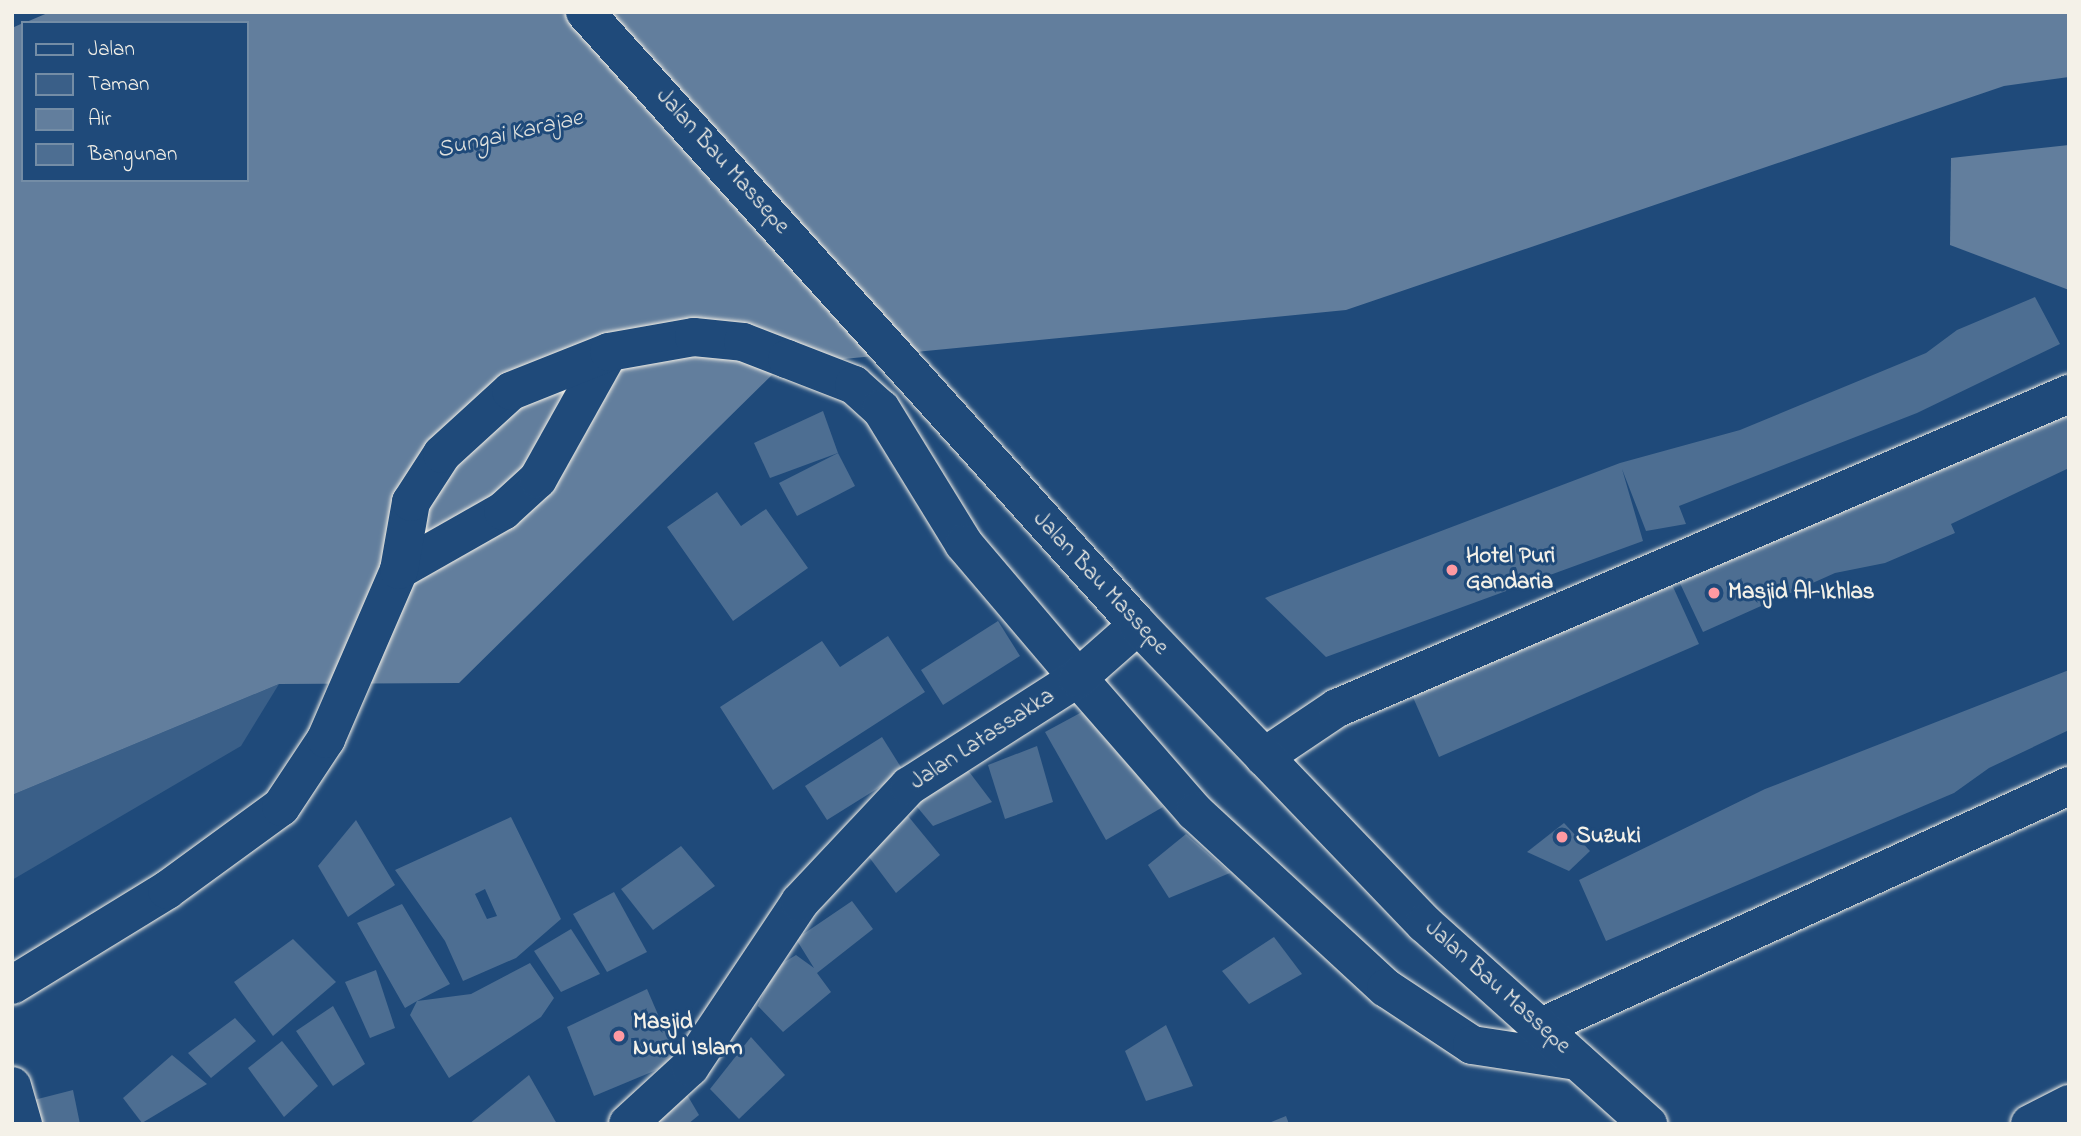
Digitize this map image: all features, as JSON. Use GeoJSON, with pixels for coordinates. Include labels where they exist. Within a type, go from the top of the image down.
{"type":"FeatureCollection","features":[{"type":"Feature","properties":{"kind":"main road","name":"Jalan Bau Massepe"},"geometry":{"type":"LineString","coordinates":[[585,12],[936,396],[1138,625],[1264,757],[1425,924],[1648,1124]]}},
{"type":"Feature","properties":{"kind":"main road"},"geometry":{"type":"LineString","coordinates":[[12,985],[167,890],[281,807],[326,739],[399,570],[411,502],[442,454],[511,391],[609,352],[694,337],[743,342],[854,385],[881,409],[964,544],[1077,678],[1195,812],[1386,988],[1472,1045],[1577,1061]]}},
{"type":"Feature","properties":{"kind":"main road"},"geometry":{"type":"LineString","coordinates":[[399,570],[503,511],[538,479],[609,352]]}},
{"type":"Feature","properties":{"kind":"main road"},"geometry":{"type":"LineString","coordinates":[[1264,757],[1327,714],[2069,394]]}},
{"type":"Feature","properties":{"kind":"main road","name":"Jalan Latassakka"},"geometry":{"type":"LineString","coordinates":[[628,1124],[690,1068],[800,902],[909,786],[1077,678],[1138,625]]}},
{"type":"Feature","properties":{"kind":"main road"},"geometry":{"type":"LineString","coordinates":[[1539,1028],[2069,786]]}},
{"type":"Feature","properties":{"kind":"main road"},"geometry":{"type":"LineString","coordinates":[[12,1086],[23,1124]]}},
{"type":"Feature","properties":{"kind":"main road"},"geometry":{"type":"LineString","coordinates":[[2030,1124],[2069,1104]]}},
{"type":"Feature","properties":{"kind":"green space"},"geometry":{"type":"Polygon","coordinates":[[[279,684],[241,746],[12,880],[12,795],[279,684]]]}},
{"type":"Feature","properties":{"kind":"water","name":"Sungai Karajae"},"geometry":{"type":"Polygon","coordinates":[[[50,12],[2069,12],[2069,77],[2004,86],[1346,310],[782,365],[459,683],[279,684],[12,795],[12,28],[21,24],[21,182],[248,182],[248,21],[29,21],[50,12]]]}},
{"type":"Feature","properties":{"kind":"water"},"geometry":{"type":"Polygon","coordinates":[[[2069,145],[2069,290],[1950,245],[1951,158],[2069,145]]]}},
{"type":"Feature","properties":{"kind":"building"},"geometry":{"type":"Polygon","coordinates":[[[2035,297],[2060,344],[1917,413],[1679,506],[1686,524],[1646,531],[1622,469],[1643,541],[1326,657],[1265,598],[1620,463],[1740,430],[1926,353],[1957,330],[2035,297]]]}},
{"type":"Feature","properties":{"kind":"building"},"geometry":{"type":"Polygon","coordinates":[[[2069,405],[2069,468],[1951,524],[1955,533],[1885,563],[1835,573],[1703,632],[1677,577],[2069,405]]]}},
{"type":"Feature","properties":{"kind":"building"},"geometry":{"type":"Polygon","coordinates":[[[823,411],[838,453],[770,478],[754,443],[823,411]]]}},
{"type":"Feature","properties":{"kind":"building"},"geometry":{"type":"Polygon","coordinates":[[[838,453],[855,486],[797,516],[779,483],[838,453]]]}},
{"type":"Feature","properties":{"kind":"building"},"geometry":{"type":"Polygon","coordinates":[[[717,492],[741,526],[766,509],[808,568],[733,621],[667,527],[717,492]]]}},
{"type":"Feature","properties":{"kind":"building"},"geometry":{"type":"Polygon","coordinates":[[[1669,578],[1699,644],[1439,757],[1409,688],[1669,578]]]}},
{"type":"Feature","properties":{"kind":"building"},"geometry":{"type":"Polygon","coordinates":[[[998,621],[1020,656],[943,705],[921,670],[998,621]]]}},
{"type":"Feature","properties":{"kind":"building"},"geometry":{"type":"Polygon","coordinates":[[[888,636],[925,692],[773,790],[720,707],[822,641],[840,667],[888,636]]]}},
{"type":"Feature","properties":{"kind":"building"},"geometry":{"type":"Polygon","coordinates":[[[2069,670],[2069,730],[1989,768],[1954,793],[1606,941],[1579,880],[1765,789],[2069,670]]]}},
{"type":"Feature","properties":{"kind":"building"},"geometry":{"type":"Polygon","coordinates":[[[1093,706],[1163,807],[1106,840],[1045,732],[1093,706]]]}},
{"type":"Feature","properties":{"kind":"building"},"geometry":{"type":"Polygon","coordinates":[[[882,737],[904,772],[827,820],[805,786],[882,737]]]}},
{"type":"Feature","properties":{"kind":"building"},"geometry":{"type":"Polygon","coordinates":[[[1037,746],[1053,802],[1005,819],[988,765],[1037,746]]]}},
{"type":"Feature","properties":{"kind":"building"},"geometry":{"type":"Polygon","coordinates":[[[967,769],[992,802],[933,826],[913,802],[967,769]]]}},
{"type":"Feature","properties":{"kind":"building"},"geometry":{"type":"Polygon","coordinates":[[[908,816],[940,855],[896,893],[863,849],[908,816]]]}},
{"type":"Feature","properties":{"kind":"building"},"geometry":{"type":"Polygon","coordinates":[[[511,817],[561,919],[516,958],[463,981],[445,941],[395,870],[511,817]],[[485,889],[475,894],[487,919],[497,916],[485,889]]]}},
{"type":"Feature","properties":{"kind":"building"},"geometry":{"type":"Polygon","coordinates":[[[356,820],[395,885],[348,917],[318,866],[356,820]]]}},
{"type":"Feature","properties":{"kind":"building","name":"Suzuki"},"geometry":{"type":"Polygon","coordinates":[[[1564,823],[1590,851],[1569,871],[1527,852],[1564,823]]]}},
{"type":"Feature","properties":{"kind":"building"},"geometry":{"type":"Polygon","coordinates":[[[1186,834],[1230,873],[1169,898],[1148,865],[1186,834]]]}},
{"type":"Feature","properties":{"kind":"building"},"geometry":{"type":"Polygon","coordinates":[[[681,846],[715,886],[653,930],[621,889],[681,846]]]}},
{"type":"Feature","properties":{"kind":"building"},"geometry":{"type":"Polygon","coordinates":[[[614,892],[647,952],[607,972],[573,914],[614,892]]]}},
{"type":"Feature","properties":{"kind":"building"},"geometry":{"type":"Polygon","coordinates":[[[852,901],[873,929],[817,973],[831,992],[783,1032],[758,1006],[775,968],[796,955],[814,968],[796,939],[852,901]]]}},
{"type":"Feature","properties":{"kind":"building"},"geometry":{"type":"Polygon","coordinates":[[[402,904],[450,984],[405,1008],[357,923],[402,904]]]}},
{"type":"Feature","properties":{"kind":"building"},"geometry":{"type":"Polygon","coordinates":[[[571,929],[600,974],[561,992],[534,951],[571,929]]]}},
{"type":"Feature","properties":{"kind":"building"},"geometry":{"type":"Polygon","coordinates":[[[1274,937],[1302,974],[1249,1004],[1222,971],[1274,937]]]}},
{"type":"Feature","properties":{"kind":"building"},"geometry":{"type":"Polygon","coordinates":[[[293,939],[336,982],[273,1036],[234,982],[293,939]]]}},
{"type":"Feature","properties":{"kind":"building"},"geometry":{"type":"Polygon","coordinates":[[[530,963],[554,998],[541,1017],[449,1078],[410,1015],[417,1001],[471,994],[530,963]]]}},
{"type":"Feature","properties":{"kind":"building"},"geometry":{"type":"Polygon","coordinates":[[[376,970],[395,1028],[370,1038],[345,982],[376,970]]]}},
{"type":"Feature","properties":{"kind":"building","name":"Masjid Nurul Islam"},"geometry":{"type":"Polygon","coordinates":[[[647,989],[678,1061],[594,1096],[567,1027],[647,989]]]}},
{"type":"Feature","properties":{"kind":"building"},"geometry":{"type":"Polygon","coordinates":[[[333,1006],[365,1064],[333,1086],[296,1031],[333,1006]]]}},
{"type":"Feature","properties":{"kind":"building"},"geometry":{"type":"Polygon","coordinates":[[[235,1018],[256,1041],[211,1078],[188,1053],[235,1018]]]}},
{"type":"Feature","properties":{"kind":"building"},"geometry":{"type":"Polygon","coordinates":[[[1166,1025],[1193,1086],[1146,1101],[1125,1051],[1166,1025]]]}},
{"type":"Feature","properties":{"kind":"building"},"geometry":{"type":"Polygon","coordinates":[[[751,1037],[785,1075],[739,1119],[710,1089],[751,1037]]]}},
{"type":"Feature","properties":{"kind":"building"},"geometry":{"type":"Polygon","coordinates":[[[282,1041],[318,1086],[284,1117],[248,1068],[282,1041]]]}},
{"type":"Feature","properties":{"kind":"building"},"geometry":{"type":"Polygon","coordinates":[[[172,1055],[207,1084],[142,1123],[123,1098],[172,1055]]]}},
{"type":"Feature","properties":{"kind":"building"},"geometry":{"type":"Polygon","coordinates":[[[529,1075],[557,1124],[469,1124],[529,1075]]]}},
{"type":"Feature","properties":{"kind":"building"},"geometry":{"type":"Polygon","coordinates":[[[73,1090],[80,1124],[32,1124],[26,1102],[73,1090]]]}},
{"type":"Feature","properties":{"kind":"building"},"geometry":{"type":"Polygon","coordinates":[[[686,1093],[699,1115],[688,1124],[645,1124],[686,1093]]]}},
{"type":"Feature","properties":{"kind":"building"},"geometry":{"type":"Polygon","coordinates":[[[1286,1116],[1289,1124],[1266,1124],[1286,1116]]]}},
{"type":"Feature","properties":{"kind":"place","name":"Hotel Puri Gandaria"},"geometry":{"type":"Point","coordinates":[1452,570]}},
{"type":"Feature","properties":{"kind":"place","name":"Masjid Al-Ikhlas"},"geometry":{"type":"Point","coordinates":[1714,593]}},
{"type":"Feature","properties":{"kind":"place","name":"Suzuki"},"geometry":{"type":"Point","coordinates":[1562,837]}},
{"type":"Feature","properties":{"kind":"place","name":"Masjid Nurul Islam"},"geometry":{"type":"Point","coordinates":[619,1036]}}]}
